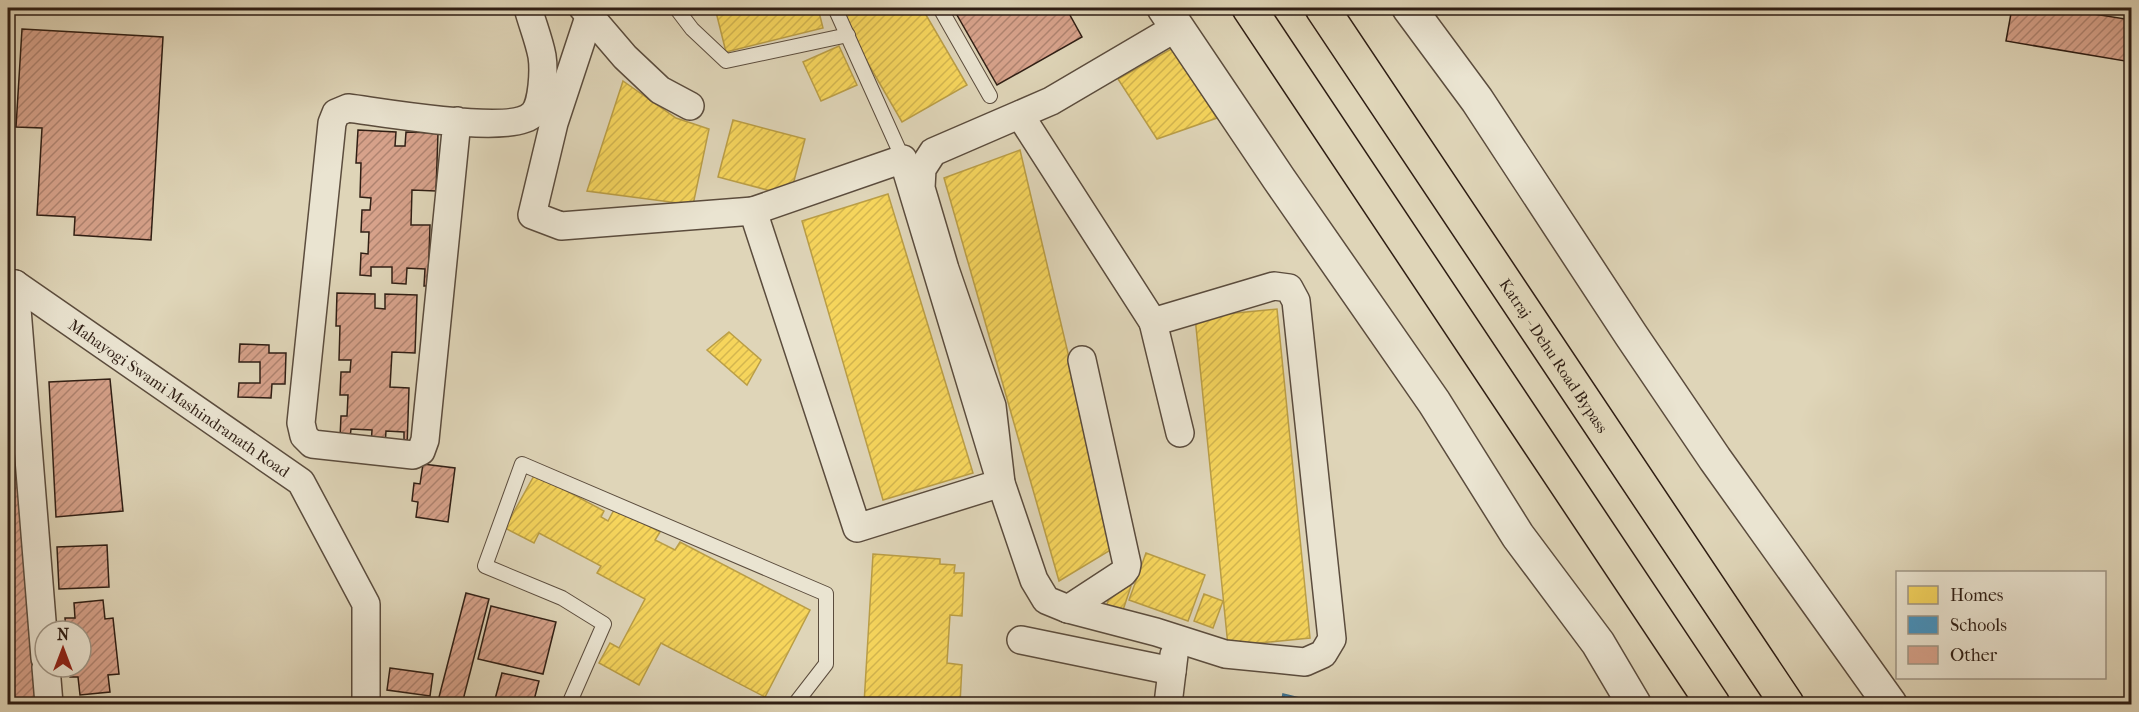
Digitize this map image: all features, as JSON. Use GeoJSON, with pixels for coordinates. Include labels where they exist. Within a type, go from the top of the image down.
{"type":"FeatureCollection","features":[{"type":"Feature","properties":{"kind":"highway"},"geometry":{"type":"LineString","coordinates":[[1249,8],[1713,705]]}},
{"type":"Feature","properties":{"kind":"highway","name":"Katraj - Dehu Road Bypass"},"geometry":{"type":"LineString","coordinates":[[1322,8],[1787,705]]}},
{"type":"Feature","properties":{"kind":"street"},"geometry":{"type":"LineString","coordinates":[[457,122],[425,440],[421,451],[413,455],[312,444],[304,436],[301,423],[332,123],[336,112],[348,108],[457,122],[489,124],[520,121],[534,113],[541,98],[543,57],[528,8]]}},
{"type":"Feature","properties":{"kind":"street"},"geometry":{"type":"LineString","coordinates":[[1409,8],[1477,100],[1631,335],[1890,705]]}},
{"type":"Feature","properties":{"kind":"street"},"geometry":{"type":"LineString","coordinates":[[587,11],[625,57],[660,90],[690,106]]}},
{"type":"Feature","properties":{"kind":"street"},"geometry":{"type":"LineString","coordinates":[[587,11],[554,123],[532,215],[561,226],[753,211],[903,159],[1001,483],[1034,580],[1046,600],[1068,609],[1156,632],[1225,654],[1305,662],[1323,654],[1332,639],[1296,300],[1289,288],[1274,286],[1153,322]]}},
{"type":"Feature","properties":{"kind":"street"},"geometry":{"type":"LineString","coordinates":[[1001,483],[992,406],[945,269],[921,189],[922,169],[933,152],[1051,101],[1171,17],[1434,402],[1518,536],[1598,643],[1634,705]]}},
{"type":"Feature","properties":{"kind":"street"},"geometry":{"type":"LineString","coordinates":[[1020,116],[1153,322],[1180,433]]}},
{"type":"Feature","properties":{"kind":"street"},"geometry":{"type":"LineString","coordinates":[[753,211],[857,528],[1001,483]]}},
{"type":"Feature","properties":{"kind":"street"},"geometry":{"type":"LineString","coordinates":[[11,283],[41,619]]}},
{"type":"Feature","properties":{"kind":"street","name":"Mahayogi Swami Mashindranath Road"},"geometry":{"type":"LineString","coordinates":[[11,283],[301,482],[366,604],[366,705]]}},
{"type":"Feature","properties":{"kind":"street"},"geometry":{"type":"LineString","coordinates":[[1068,609],[1123,573],[1127,564],[1082,360]]}},
{"type":"Feature","properties":{"kind":"street"},"geometry":{"type":"LineString","coordinates":[[1021,640],[1173,663],[1168,705]]}},
{"type":"Feature","properties":{"kind":"street"},"geometry":{"type":"LineString","coordinates":[[47,679],[49,705]]}},
{"type":"Feature","properties":{"kind":"lane"},"geometry":{"type":"LineString","coordinates":[[676,8],[692,29],[726,61],[848,35]]}},
{"type":"Feature","properties":{"kind":"lane"},"geometry":{"type":"LineString","coordinates":[[835,8],[903,159]]}},
{"type":"Feature","properties":{"kind":"lane"},"geometry":{"type":"LineString","coordinates":[[940,8],[990,96]]}},
{"type":"Feature","properties":{"kind":"lane"},"geometry":{"type":"LineString","coordinates":[[569,705],[604,624],[562,598],[485,566],[522,464],[826,594],[826,664],[795,705]]}},
{"type":"Feature","properties":{"kind":"building: Homes"},"geometry":{"type":"Polygon","coordinates":[[[715,8],[818,8],[823,28],[726,52],[715,8]]]}},
{"type":"Feature","properties":{"kind":"building: Homes"},"geometry":{"type":"Polygon","coordinates":[[[836,8],[922,8],[967,85],[902,122],[836,8]]]}},
{"type":"Feature","properties":{"kind":"building: Homes"},"geometry":{"type":"Polygon","coordinates":[[[839,46],[857,85],[821,101],[803,62],[839,46]]]}},
{"type":"Feature","properties":{"kind":"building: Homes"},"geometry":{"type":"Polygon","coordinates":[[[1173,48],[1217,118],[1157,139],[1118,79],[1173,48]]]}},
{"type":"Feature","properties":{"kind":"building: Homes"},"geometry":{"type":"Polygon","coordinates":[[[623,81],[676,118],[709,129],[693,205],[587,191],[623,81]]]}},
{"type":"Feature","properties":{"kind":"building: Homes"},"geometry":{"type":"Polygon","coordinates":[[[733,120],[805,139],[790,196],[718,177],[733,120]]]}},
{"type":"Feature","properties":{"kind":"building: Homes"},"geometry":{"type":"Polygon","coordinates":[[[1020,150],[1114,548],[1059,581],[944,178],[1020,150]]]}},
{"type":"Feature","properties":{"kind":"building: Homes"},"geometry":{"type":"Polygon","coordinates":[[[888,194],[973,473],[883,500],[802,221],[888,194]]]}},
{"type":"Feature","properties":{"kind":"building: Homes"},"geometry":{"type":"Polygon","coordinates":[[[1277,309],[1310,638],[1228,646],[1195,317],[1277,309]]]}},
{"type":"Feature","properties":{"kind":"building: Homes"},"geometry":{"type":"Polygon","coordinates":[[[729,332],[761,360],[747,385],[707,350],[729,332]]]}},
{"type":"Feature","properties":{"kind":"building: Homes"},"geometry":{"type":"Polygon","coordinates":[[[535,474],[604,511],[601,517],[608,521],[615,508],[660,532],[655,540],[675,550],[680,542],[810,610],[765,697],[661,643],[639,685],[599,663],[610,643],[619,648],[645,599],[597,573],[601,566],[539,533],[534,543],[505,528],[535,474]]]}},
{"type":"Feature","properties":{"kind":"building: Homes"},"geometry":{"type":"Polygon","coordinates":[[[1146,553],[1205,575],[1188,621],[1129,600],[1146,553]]]}},
{"type":"Feature","properties":{"kind":"building: Homes"},"geometry":{"type":"Polygon","coordinates":[[[873,554],[940,559],[940,564],[955,565],[954,573],[964,573],[962,616],[950,615],[947,663],[962,665],[960,704],[864,704],[873,554]]]}},
{"type":"Feature","properties":{"kind":"building: Homes"},"geometry":{"type":"Polygon","coordinates":[[[1114,581],[1131,586],[1121,616],[1105,611],[1114,581]]]}},
{"type":"Feature","properties":{"kind":"building: Homes"},"geometry":{"type":"Polygon","coordinates":[[[1204,594],[1223,601],[1213,628],[1194,621],[1204,594]]]}},
{"type":"Feature","properties":{"kind":"building: Schools"},"geometry":{"type":"Polygon","coordinates":[[[1283,694],[1324,704],[1281,704],[1283,694]]]}},
{"type":"Feature","properties":{"kind":"building: Other"},"geometry":{"type":"Polygon","coordinates":[[[953,8],[1066,8],[1082,37],[997,85],[953,8]]]}},
{"type":"Feature","properties":{"kind":"building: Other"},"geometry":{"type":"Polygon","coordinates":[[[2012,8],[2056,8],[2132,20],[2125,61],[2006,41],[2012,8]]]}},
{"type":"Feature","properties":{"kind":"building: Other"},"geometry":{"type":"Polygon","coordinates":[[[22,29],[163,37],[151,240],[74,235],[75,217],[37,215],[42,128],[16,127],[22,29]]]}},
{"type":"Feature","properties":{"kind":"building: Other"},"geometry":{"type":"Polygon","coordinates":[[[358,130],[396,132],[395,146],[405,146],[406,132],[438,133],[436,191],[412,190],[411,225],[430,225],[428,286],[424,286],[425,269],[407,268],[406,284],[392,283],[392,267],[371,267],[371,276],[360,275],[361,253],[368,254],[369,232],[361,232],[362,210],[370,210],[371,198],[360,197],[361,163],[356,163],[358,130]]]}},
{"type":"Feature","properties":{"kind":"building: Other"},"geometry":{"type":"Polygon","coordinates":[[[337,293],[375,294],[375,308],[385,309],[385,294],[417,295],[415,353],[392,352],[390,387],[409,388],[407,448],[404,448],[404,432],[386,431],[385,446],[371,446],[372,430],[351,429],[350,438],[340,438],[341,416],[347,416],[348,395],[340,395],[341,372],[350,372],[351,360],[339,360],[340,326],[336,326],[337,293]]]}},
{"type":"Feature","properties":{"kind":"building: Other"},"geometry":{"type":"Polygon","coordinates":[[[240,344],[269,345],[269,353],[286,353],[285,384],[272,384],[271,398],[238,397],[239,383],[260,383],[260,362],[239,362],[240,344]]]}},
{"type":"Feature","properties":{"kind":"building: Other"},"geometry":{"type":"Polygon","coordinates":[[[8,348],[33,619],[33,679],[39,679],[41,704],[8,704],[8,348]]]}},
{"type":"Feature","properties":{"kind":"building: Other"},"geometry":{"type":"Polygon","coordinates":[[[110,379],[123,511],[56,517],[49,382],[110,379]]]}},
{"type":"Feature","properties":{"kind":"building: Other"},"geometry":{"type":"Polygon","coordinates":[[[423,464],[455,468],[448,522],[416,517],[418,502],[412,501],[414,483],[420,484],[423,464]]]}},
{"type":"Feature","properties":{"kind":"building: Other"},"geometry":{"type":"Polygon","coordinates":[[[107,545],[109,587],[59,589],[57,547],[107,545]]]}},
{"type":"Feature","properties":{"kind":"building: Other"},"geometry":{"type":"Polygon","coordinates":[[[466,593],[489,599],[462,704],[451,704],[438,701],[466,593]]]}},
{"type":"Feature","properties":{"kind":"building: Other"},"geometry":{"type":"Polygon","coordinates":[[[103,600],[105,619],[113,618],[119,674],[108,675],[110,692],[80,695],[78,679],[93,679],[93,619],[65,619],[75,618],[74,603],[103,600]]]}},
{"type":"Feature","properties":{"kind":"building: Other"},"geometry":{"type":"Polygon","coordinates":[[[491,606],[556,622],[543,674],[478,659],[491,606]]]}},
{"type":"Feature","properties":{"kind":"building: Other"},"geometry":{"type":"Polygon","coordinates":[[[390,668],[433,674],[430,696],[387,690],[390,668]]]}},
{"type":"Feature","properties":{"kind":"building: Other"},"geometry":{"type":"Polygon","coordinates":[[[502,673],[539,681],[533,704],[494,703],[502,673]]]}}]}
